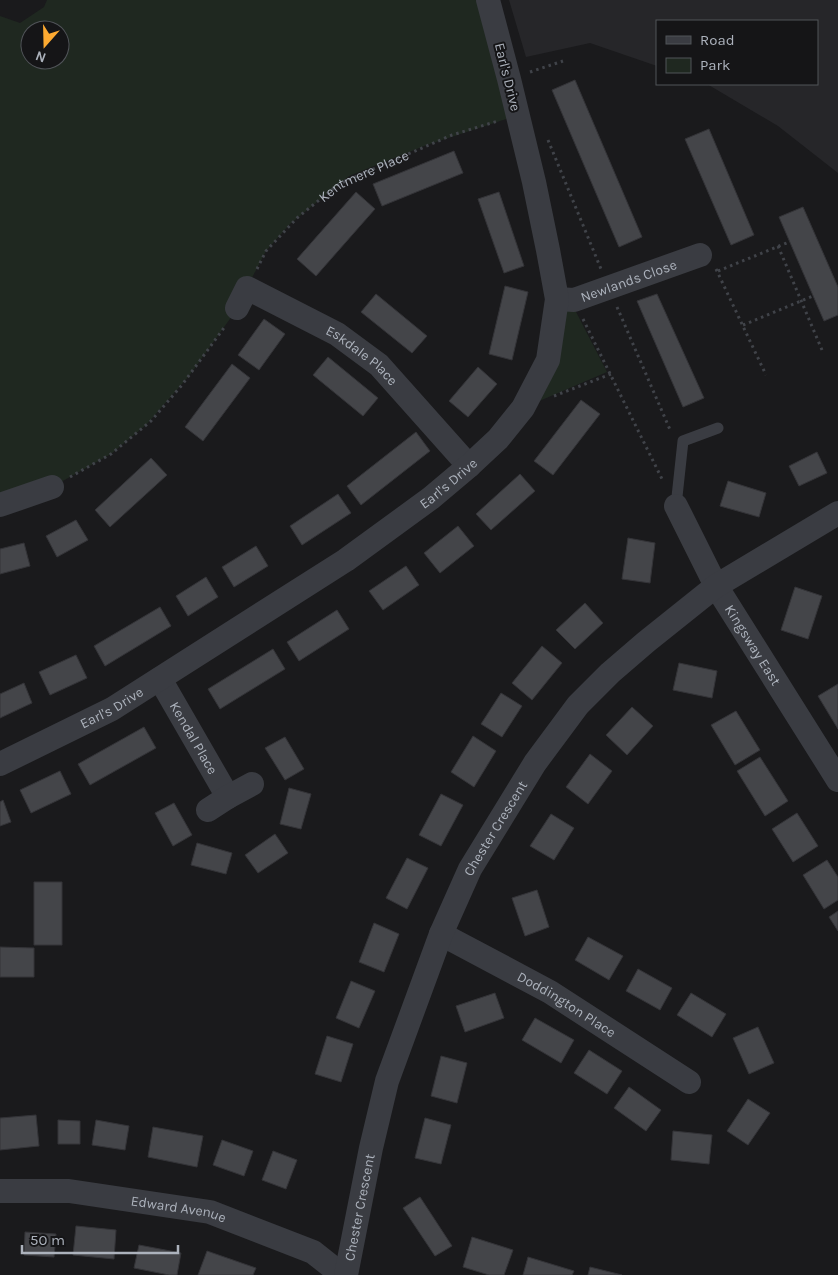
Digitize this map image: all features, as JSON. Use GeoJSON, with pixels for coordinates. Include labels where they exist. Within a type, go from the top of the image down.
{"type":"FeatureCollection","features":[{"type":"Feature","properties":{"kind":"street","name":"Earl's Drive"},"geometry":{"type":"LineString","coordinates":[[0,764],[112,709],[346,560],[431,498],[469,466],[498,439],[523,408],[548,360],[565,300],[546,241],[518,115],[489,0]]}},
{"type":"Feature","properties":{"kind":"street","name":"Newlands Close"},"geometry":{"type":"LineString","coordinates":[[565,300],[612,296],[700,255]]}},
{"type":"Feature","properties":{"kind":"street","name":"Eskdale Place"},"geometry":{"type":"LineString","coordinates":[[242,298],[337,334],[379,365],[469,466]]}},
{"type":"Feature","properties":{"kind":"street"},"geometry":{"type":"LineString","coordinates":[[0,505],[52,487]]}},
{"type":"Feature","properties":{"kind":"street","name":"Kingsway East"},"geometry":{"type":"LineString","coordinates":[[676,506],[716,586],[838,780]]}},
{"type":"Feature","properties":{"kind":"street","name":"Chester Crescent"},"geometry":{"type":"LineString","coordinates":[[344,1275],[387,1081],[441,934],[470,870],[536,763],[578,705],[610,673],[646,642],[716,586],[838,513]]}},
{"type":"Feature","properties":{"kind":"street","name":"Kendal Place"},"geometry":{"type":"LineString","coordinates":[[160,679],[228,797]]}},
{"type":"Feature","properties":{"kind":"street"},"geometry":{"type":"LineString","coordinates":[[208,810],[252,784]]}},
{"type":"Feature","properties":{"kind":"street","name":"Doddington Place"},"geometry":{"type":"LineString","coordinates":[[441,934],[550,992],[688,1082]]}},
{"type":"Feature","properties":{"kind":"street","name":"Edward Avenue"},"geometry":{"type":"LineString","coordinates":[[0,1191],[69,1191],[210,1212],[313,1252],[344,1275]]}},
{"type":"Feature","properties":{"kind":"lane"},"geometry":{"type":"LineString","coordinates":[[676,506],[683,441],[718,428]]}},
{"type":"Feature","properties":{"kind":"path"},"geometry":{"type":"LineString","coordinates":[[509,78],[563,61]]}},
{"type":"Feature","properties":{"kind":"path","name":"Kentmere Place"},"geometry":{"type":"LineString","coordinates":[[52,487],[111,454],[151,420],[182,386],[212,346],[242,298],[266,251],[296,218],[339,184],[452,134],[518,115]]}},
{"type":"Feature","properties":{"kind":"path"},"geometry":{"type":"LineString","coordinates":[[545,133],[612,296],[681,455]]}},
{"type":"Feature","properties":{"kind":"path"},"geometry":{"type":"LineString","coordinates":[[718,271],[789,242]]}},
{"type":"Feature","properties":{"kind":"path"},"geometry":{"type":"LineString","coordinates":[[778,246],[822,350]]}},
{"type":"Feature","properties":{"kind":"path"},"geometry":{"type":"LineString","coordinates":[[700,255],[718,271],[766,375]]}},
{"type":"Feature","properties":{"kind":"path"},"geometry":{"type":"LineString","coordinates":[[743,324],[813,296]]}},
{"type":"Feature","properties":{"kind":"path"},"geometry":{"type":"LineString","coordinates":[[565,300],[611,374],[676,506]]}},
{"type":"Feature","properties":{"kind":"path"},"geometry":{"type":"LineString","coordinates":[[523,408],[611,374]]}},
{"type":"Feature","properties":{"kind":"shaded area"},"geometry":{"type":"Polygon","coordinates":[[[509,0],[838,0],[838,173],[778,126],[709,85],[818,85],[818,20],[656,20],[656,66],[590,43],[526,57],[509,0]]]}},
{"type":"Feature","properties":{"kind":"green space"},"geometry":{"type":"Polygon","coordinates":[[[47,0],[488,0],[518,115],[424,146],[349,176],[290,224],[266,251],[232,316],[189,376],[146,425],[111,454],[52,487],[0,505],[0,16],[20,23],[20,70],[70,70],[70,20],[24,20],[44,7],[47,0]]]}},
{"type":"Feature","properties":{"kind":"green space"},"geometry":{"type":"Polygon","coordinates":[[[557,299],[574,308],[607,372],[523,408],[557,299]]]}},
{"type":"Feature","properties":{"kind":"building"},"geometry":{"type":"Polygon","coordinates":[[[575,80],[642,237],[619,247],[552,90],[575,80]]]}},
{"type":"Feature","properties":{"kind":"building"},"geometry":{"type":"Polygon","coordinates":[[[709,129],[754,235],[731,245],[685,139],[709,129]]]}},
{"type":"Feature","properties":{"kind":"building"},"geometry":{"type":"Polygon","coordinates":[[[454,151],[463,173],[382,206],[373,184],[454,151]]]}},
{"type":"Feature","properties":{"kind":"building"},"geometry":{"type":"Polygon","coordinates":[[[356,192],[375,209],[316,276],[297,259],[356,192]]]}},
{"type":"Feature","properties":{"kind":"building"},"geometry":{"type":"Polygon","coordinates":[[[499,192],[524,266],[504,273],[478,199],[499,192]]]}},
{"type":"Feature","properties":{"kind":"building"},"geometry":{"type":"Polygon","coordinates":[[[803,207],[838,287],[838,315],[824,321],[779,217],[803,207]]]}},
{"type":"Feature","properties":{"kind":"building"},"geometry":{"type":"Polygon","coordinates":[[[505,286],[528,292],[512,360],[489,354],[505,286]]]}},
{"type":"Feature","properties":{"kind":"building"},"geometry":{"type":"Polygon","coordinates":[[[376,294],[427,336],[412,353],[361,312],[376,294]]]}},
{"type":"Feature","properties":{"kind":"building"},"geometry":{"type":"Polygon","coordinates":[[[657,294],[704,398],[683,407],[637,301],[657,294]]]}},
{"type":"Feature","properties":{"kind":"building"},"geometry":{"type":"Polygon","coordinates":[[[264,319],[285,334],[259,370],[238,355],[264,319]]]}},
{"type":"Feature","properties":{"kind":"building"},"geometry":{"type":"Polygon","coordinates":[[[328,357],[378,398],[363,416],[313,375],[328,357]]]}},
{"type":"Feature","properties":{"kind":"building"},"geometry":{"type":"Polygon","coordinates":[[[232,364],[250,378],[203,441],[185,427],[232,364]]]}},
{"type":"Feature","properties":{"kind":"building"},"geometry":{"type":"Polygon","coordinates":[[[478,367],[497,384],[468,417],[449,401],[478,367]]]}},
{"type":"Feature","properties":{"kind":"building"},"geometry":{"type":"Polygon","coordinates":[[[581,400],[600,414],[553,475],[534,461],[581,400]]]}},
{"type":"Feature","properties":{"kind":"building"},"geometry":{"type":"Polygon","coordinates":[[[416,432],[430,451],[361,505],[347,486],[416,432]]]}},
{"type":"Feature","properties":{"kind":"building"},"geometry":{"type":"Polygon","coordinates":[[[817,452],[827,473],[799,486],[789,466],[817,452]]]}},
{"type":"Feature","properties":{"kind":"building"},"geometry":{"type":"Polygon","coordinates":[[[151,458],[167,475],[110,527],[95,510],[151,458]]]}},
{"type":"Feature","properties":{"kind":"building"},"geometry":{"type":"Polygon","coordinates":[[[520,474],[535,491],[491,530],[476,514],[520,474]]]}},
{"type":"Feature","properties":{"kind":"building"},"geometry":{"type":"Polygon","coordinates":[[[728,481],[766,493],[759,517],[720,506],[728,481]]]}},
{"type":"Feature","properties":{"kind":"building"},"geometry":{"type":"Polygon","coordinates":[[[338,494],[351,513],[302,545],[290,526],[338,494]]]}},
{"type":"Feature","properties":{"kind":"building"},"geometry":{"type":"Polygon","coordinates":[[[76,520],[88,540],[57,557],[46,536],[76,520]]]}},
{"type":"Feature","properties":{"kind":"building"},"geometry":{"type":"Polygon","coordinates":[[[458,526],[474,546],[440,573],[424,553],[458,526]]]}},
{"type":"Feature","properties":{"kind":"building"},"geometry":{"type":"Polygon","coordinates":[[[628,538],[655,543],[650,583],[622,579],[628,538]]]}},
{"type":"Feature","properties":{"kind":"building"},"geometry":{"type":"Polygon","coordinates":[[[24,543],[30,566],[0,574],[0,549],[24,543]]]}},
{"type":"Feature","properties":{"kind":"building"},"geometry":{"type":"Polygon","coordinates":[[[256,546],[268,566],[234,587],[222,567],[256,546]]]}},
{"type":"Feature","properties":{"kind":"building"},"geometry":{"type":"Polygon","coordinates":[[[406,566],[419,585],[383,610],[369,591],[406,566]]]}},
{"type":"Feature","properties":{"kind":"building"},"geometry":{"type":"Polygon","coordinates":[[[206,577],[218,597],[188,616],[176,596],[206,577]]]}},
{"type":"Feature","properties":{"kind":"building"},"geometry":{"type":"Polygon","coordinates":[[[795,587],[822,596],[808,639],[781,630],[795,587]]]}},
{"type":"Feature","properties":{"kind":"building"},"geometry":{"type":"Polygon","coordinates":[[[585,603],[603,623],[575,649],[556,630],[585,603]]]}},
{"type":"Feature","properties":{"kind":"building"},"geometry":{"type":"Polygon","coordinates":[[[160,607],[171,626],[105,666],[94,646],[160,607]]]}},
{"type":"Feature","properties":{"kind":"building"},"geometry":{"type":"Polygon","coordinates":[[[337,610],[349,629],[299,661],[287,642],[337,610]]]}},
{"type":"Feature","properties":{"kind":"building"},"geometry":{"type":"Polygon","coordinates":[[[542,646],[562,663],[532,700],[512,683],[542,646]]]}},
{"type":"Feature","properties":{"kind":"building"},"geometry":{"type":"Polygon","coordinates":[[[273,649],[285,669],[220,709],[208,689],[273,649]]]}},
{"type":"Feature","properties":{"kind":"building"},"geometry":{"type":"Polygon","coordinates":[[[76,655],[87,678],[50,695],[39,672],[76,655]]]}},
{"type":"Feature","properties":{"kind":"building"},"geometry":{"type":"Polygon","coordinates":[[[679,663],[717,671],[712,698],[673,690],[679,663]]]}},
{"type":"Feature","properties":{"kind":"building"},"geometry":{"type":"Polygon","coordinates":[[[24,683],[32,703],[0,718],[0,694],[24,683]]]}},
{"type":"Feature","properties":{"kind":"building"},"geometry":{"type":"Polygon","coordinates":[[[838,684],[838,729],[818,696],[838,684]]]}},
{"type":"Feature","properties":{"kind":"building"},"geometry":{"type":"Polygon","coordinates":[[[501,693],[522,706],[502,737],[481,724],[501,693]]]}},
{"type":"Feature","properties":{"kind":"building"},"geometry":{"type":"Polygon","coordinates":[[[632,707],[653,726],[627,755],[606,735],[632,707]]]}},
{"type":"Feature","properties":{"kind":"building"},"geometry":{"type":"Polygon","coordinates":[[[736,711],[760,750],[735,765],[711,725],[736,711]]]}},
{"type":"Feature","properties":{"kind":"building"},"geometry":{"type":"Polygon","coordinates":[[[144,727],[156,748],[90,785],[78,764],[144,727]]]}},
{"type":"Feature","properties":{"kind":"building"},"geometry":{"type":"Polygon","coordinates":[[[473,736],[496,751],[474,787],[451,772],[473,736]]]}},
{"type":"Feature","properties":{"kind":"building"},"geometry":{"type":"Polygon","coordinates":[[[285,737],[304,769],[285,780],[265,748],[285,737]]]}},
{"type":"Feature","properties":{"kind":"building"},"geometry":{"type":"Polygon","coordinates":[[[590,754],[612,771],[588,804],[566,787],[590,754]]]}},
{"type":"Feature","properties":{"kind":"building"},"geometry":{"type":"Polygon","coordinates":[[[760,757],[788,801],[765,816],[737,771],[760,757]]]}},
{"type":"Feature","properties":{"kind":"building"},"geometry":{"type":"Polygon","coordinates":[[[60,771],[71,794],[31,813],[20,790],[60,771]]]}},
{"type":"Feature","properties":{"kind":"building"},"geometry":{"type":"Polygon","coordinates":[[[289,788],[311,794],[301,829],[280,824],[289,788]]]}},
{"type":"Feature","properties":{"kind":"building"},"geometry":{"type":"Polygon","coordinates":[[[441,794],[463,805],[441,846],[419,835],[441,794]]]}},
{"type":"Feature","properties":{"kind":"building"},"geometry":{"type":"Polygon","coordinates":[[[3,800],[11,822],[0,826],[0,802],[3,800]]]}},
{"type":"Feature","properties":{"kind":"building"},"geometry":{"type":"Polygon","coordinates":[[[174,803],[192,835],[173,846],[155,813],[174,803]]]}},
{"type":"Feature","properties":{"kind":"building"},"geometry":{"type":"Polygon","coordinates":[[[797,813],[818,846],[793,862],[772,829],[797,813]]]}},
{"type":"Feature","properties":{"kind":"building"},"geometry":{"type":"Polygon","coordinates":[[[551,814],[574,828],[554,860],[530,846],[551,814]]]}},
{"type":"Feature","properties":{"kind":"building"},"geometry":{"type":"Polygon","coordinates":[[[275,834],[288,853],[258,873],[245,855],[275,834]]]}},
{"type":"Feature","properties":{"kind":"building"},"geometry":{"type":"Polygon","coordinates":[[[197,843],[232,853],[226,874],[191,865],[197,843]]]}},
{"type":"Feature","properties":{"kind":"building"},"geometry":{"type":"Polygon","coordinates":[[[407,858],[428,868],[407,909],[386,898],[407,858]]]}},
{"type":"Feature","properties":{"kind":"building"},"geometry":{"type":"Polygon","coordinates":[[[827,860],[838,877],[838,900],[824,909],[803,875],[827,860]]]}},
{"type":"Feature","properties":{"kind":"building"},"geometry":{"type":"Polygon","coordinates":[[[34,882],[62,882],[62,945],[34,945],[34,882]]]}},
{"type":"Feature","properties":{"kind":"building"},"geometry":{"type":"Polygon","coordinates":[[[537,890],[549,927],[525,936],[512,898],[537,890]]]}},
{"type":"Feature","properties":{"kind":"building"},"geometry":{"type":"Polygon","coordinates":[[[838,911],[838,931],[829,917],[838,911]]]}},
{"type":"Feature","properties":{"kind":"building"},"geometry":{"type":"Polygon","coordinates":[[[374,923],[399,934],[384,972],[359,962],[374,923]]]}},
{"type":"Feature","properties":{"kind":"building"},"geometry":{"type":"Polygon","coordinates":[[[588,937],[623,956],[609,980],[575,960],[588,937]]]}},
{"type":"Feature","properties":{"kind":"building"},"geometry":{"type":"Polygon","coordinates":[[[0,947],[34,948],[34,977],[0,977],[0,947]]]}},
{"type":"Feature","properties":{"kind":"building"},"geometry":{"type":"Polygon","coordinates":[[[638,969],[672,988],[660,1010],[626,991],[638,969]]]}},
{"type":"Feature","properties":{"kind":"building"},"geometry":{"type":"Polygon","coordinates":[[[351,981],[375,991],[359,1028],[336,1018],[351,981]]]}},
{"type":"Feature","properties":{"kind":"building"},"geometry":{"type":"Polygon","coordinates":[[[495,993],[504,1018],[465,1032],[456,1006],[495,993]]]}},
{"type":"Feature","properties":{"kind":"building"},"geometry":{"type":"Polygon","coordinates":[[[691,993],[726,1014],[712,1037],[677,1015],[691,993]]]}},
{"type":"Feature","properties":{"kind":"building"},"geometry":{"type":"Polygon","coordinates":[[[535,1018],[574,1040],[561,1063],[522,1040],[535,1018]]]}},
{"type":"Feature","properties":{"kind":"building"},"geometry":{"type":"Polygon","coordinates":[[[758,1027],[774,1063],[749,1074],[733,1038],[758,1027]]]}},
{"type":"Feature","properties":{"kind":"building"},"geometry":{"type":"Polygon","coordinates":[[[327,1036],[353,1044],[341,1082],[315,1074],[327,1036]]]}},
{"type":"Feature","properties":{"kind":"building"},"geometry":{"type":"Polygon","coordinates":[[[589,1050],[622,1071],[607,1094],[574,1073],[589,1050]]]}},
{"type":"Feature","properties":{"kind":"building"},"geometry":{"type":"Polygon","coordinates":[[[441,1056],[467,1063],[457,1103],[431,1096],[441,1056]]]}},
{"type":"Feature","properties":{"kind":"building"},"geometry":{"type":"Polygon","coordinates":[[[629,1087],[661,1110],[646,1131],[614,1108],[629,1087]]]}},
{"type":"Feature","properties":{"kind":"building"},"geometry":{"type":"Polygon","coordinates":[[[748,1099],[770,1113],[748,1145],[727,1131],[748,1099]]]}},
{"type":"Feature","properties":{"kind":"building"},"geometry":{"type":"Polygon","coordinates":[[[36,1115],[39,1146],[0,1150],[0,1118],[36,1115]]]}},
{"type":"Feature","properties":{"kind":"building"},"geometry":{"type":"Polygon","coordinates":[[[425,1118],[451,1125],[441,1164],[415,1158],[425,1118]]]}},
{"type":"Feature","properties":{"kind":"building"},"geometry":{"type":"Polygon","coordinates":[[[58,1120],[80,1121],[80,1144],[58,1144],[58,1120]]]}},
{"type":"Feature","properties":{"kind":"building"},"geometry":{"type":"Polygon","coordinates":[[[96,1120],[129,1126],[125,1150],[92,1145],[96,1120]]]}},
{"type":"Feature","properties":{"kind":"building"},"geometry":{"type":"Polygon","coordinates":[[[153,1127],[203,1136],[197,1167],[148,1157],[153,1127]]]}},
{"type":"Feature","properties":{"kind":"building"},"geometry":{"type":"Polygon","coordinates":[[[673,1131],[712,1135],[709,1164],[671,1160],[673,1131]]]}},
{"type":"Feature","properties":{"kind":"building"},"geometry":{"type":"Polygon","coordinates":[[[222,1140],[253,1151],[244,1176],[213,1165],[222,1140]]]}},
{"type":"Feature","properties":{"kind":"building"},"geometry":{"type":"Polygon","coordinates":[[[273,1151],[297,1160],[286,1189],[262,1180],[273,1151]]]}},
{"type":"Feature","properties":{"kind":"building"},"geometry":{"type":"Polygon","coordinates":[[[420,1197],[452,1246],[435,1256],[403,1208],[420,1197]]]}},
{"type":"Feature","properties":{"kind":"building"},"geometry":{"type":"Polygon","coordinates":[[[76,1226],[116,1230],[114,1259],[73,1255],[76,1226]]]}},
{"type":"Feature","properties":{"kind":"building"},"geometry":{"type":"Polygon","coordinates":[[[25,1232],[56,1234],[54,1257],[24,1255],[25,1232]]]}},
{"type":"Feature","properties":{"kind":"building"},"geometry":{"type":"Polygon","coordinates":[[[472,1237],[513,1250],[504,1275],[489,1275],[463,1267],[472,1237]]]}},
{"type":"Feature","properties":{"kind":"building"},"geometry":{"type":"Polygon","coordinates":[[[139,1245],[181,1253],[177,1275],[134,1268],[139,1245]]]}},
{"type":"Feature","properties":{"kind":"building"},"geometry":{"type":"Polygon","coordinates":[[[207,1251],[256,1268],[253,1275],[198,1275],[207,1251]]]}},
{"type":"Feature","properties":{"kind":"building"},"geometry":{"type":"Polygon","coordinates":[[[528,1257],[574,1271],[572,1275],[523,1275],[528,1257]]]}},
{"type":"Feature","properties":{"kind":"building"},"geometry":{"type":"Polygon","coordinates":[[[590,1267],[622,1275],[588,1275],[590,1267]]]}}]}
